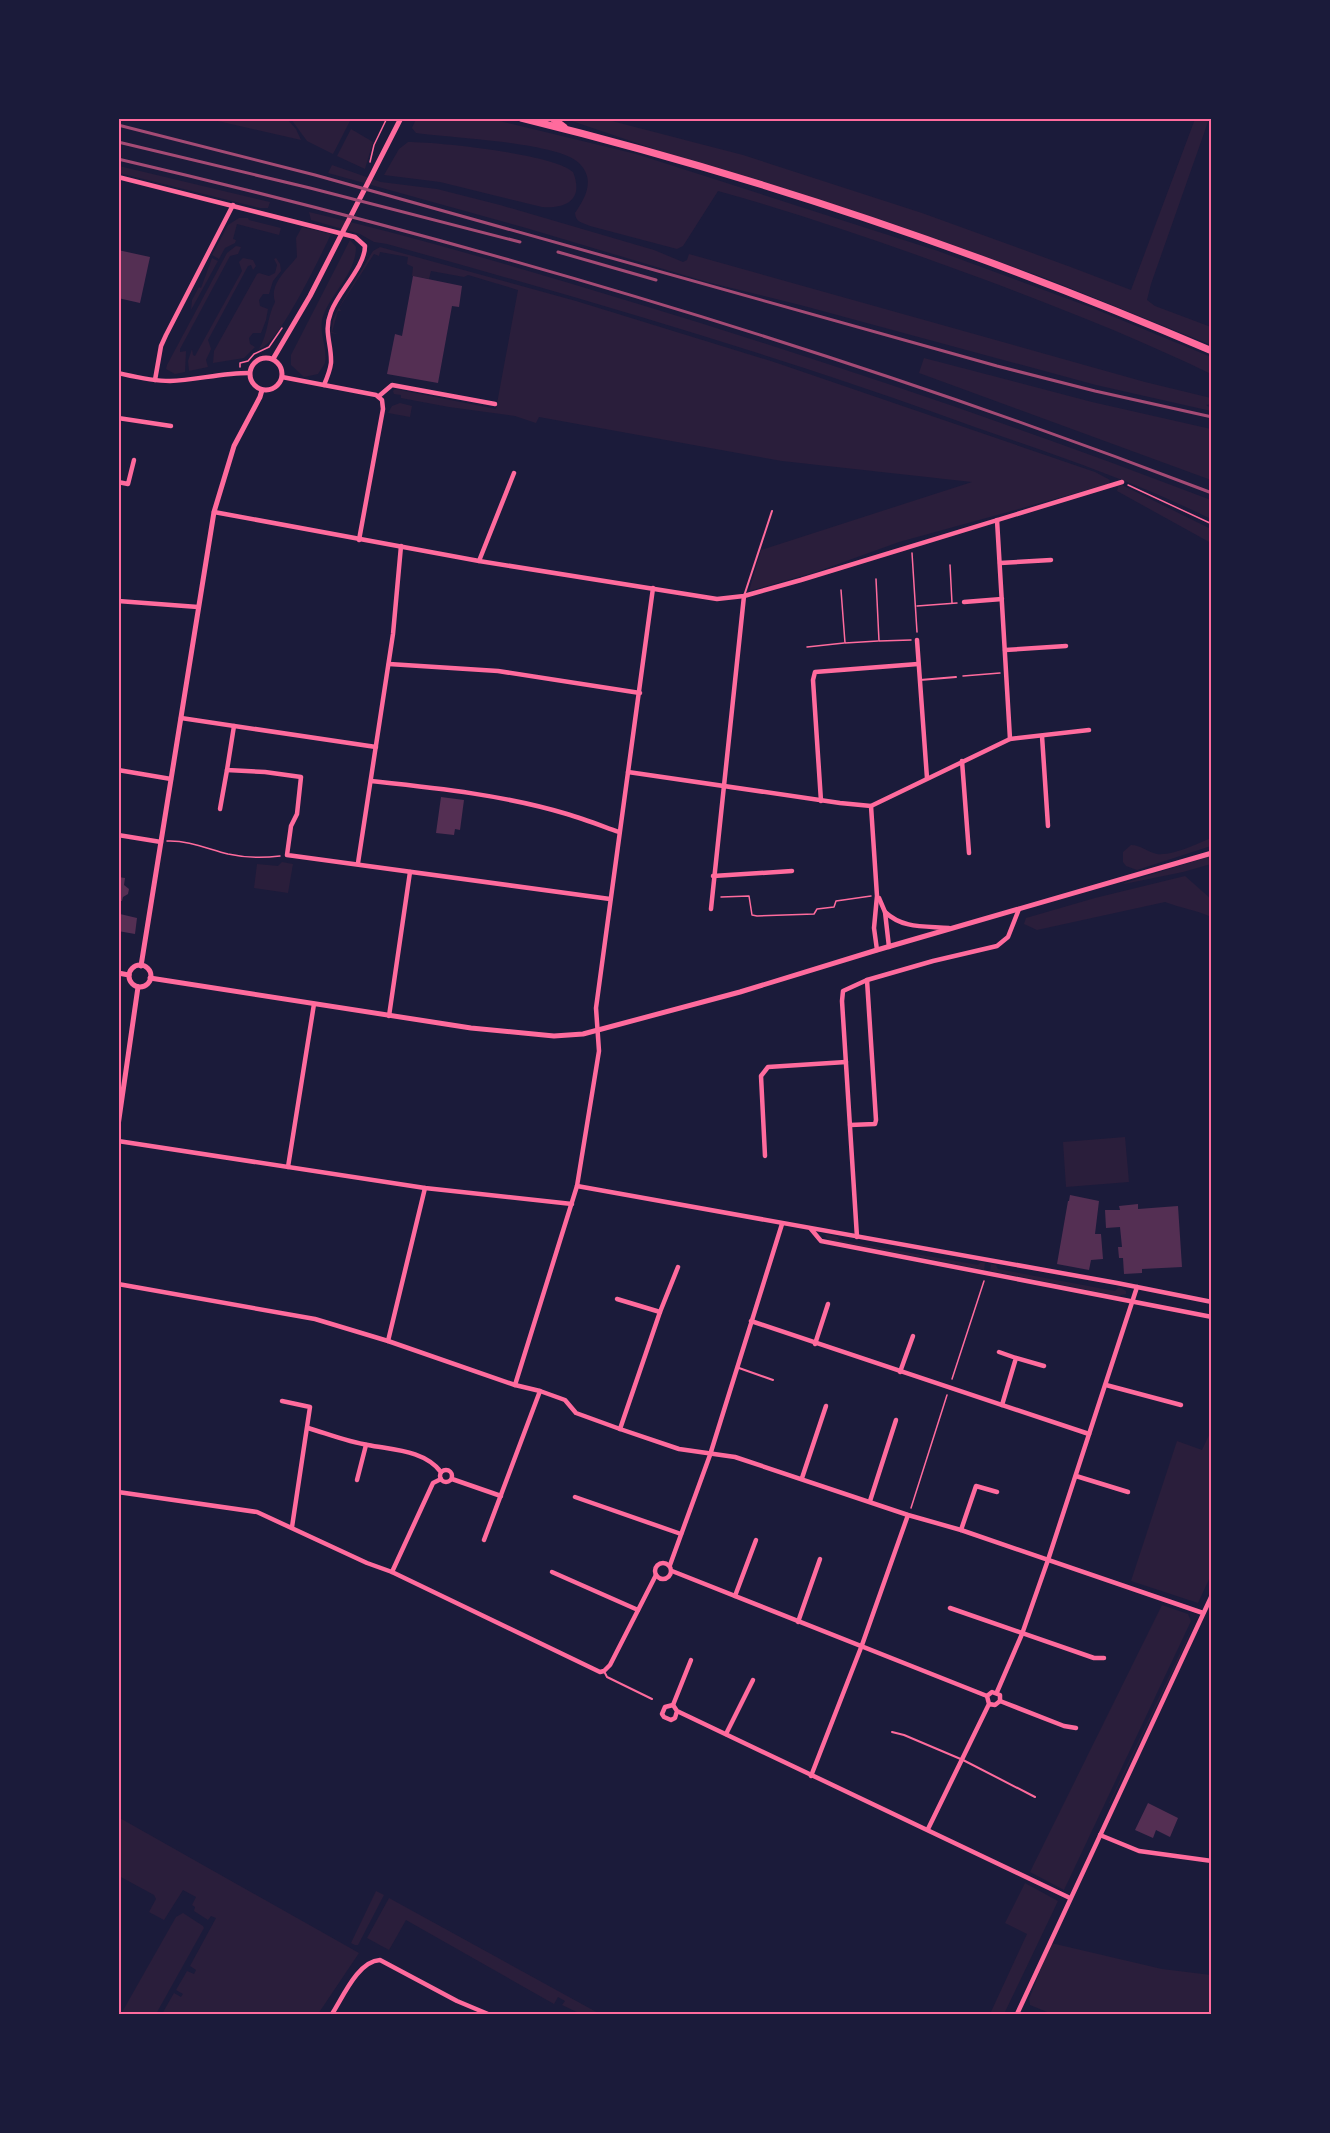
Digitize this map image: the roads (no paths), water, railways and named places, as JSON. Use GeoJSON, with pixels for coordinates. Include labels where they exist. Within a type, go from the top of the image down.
{"type":"FeatureCollection","features":[{"type":"Feature","properties":{"kind":"main road"},"geometry":{"type":"LineString","coordinates":[[521,118],[615,142],[814,202],[916,236],[1043,283],[1212,351]]}},
{"type":"Feature","properties":{"kind":"main road"},"geometry":{"type":"LineString","coordinates":[[552,118],[569,130]]}},
{"type":"Feature","properties":{"kind":"street"},"geometry":{"type":"LineString","coordinates":[[273,358],[310,296],[401,118]]}},
{"type":"Feature","properties":{"kind":"street"},"geometry":{"type":"LineString","coordinates":[[118,177],[355,237],[365,246],[363,257],[331,310],[328,320],[326,335],[331,362],[324,385]]}},
{"type":"Feature","properties":{"kind":"street"},"geometry":{"type":"LineString","coordinates":[[155,380],[161,346],[234,205]]}},
{"type":"Feature","properties":{"kind":"street"},"geometry":{"type":"LineString","coordinates":[[264,357],[273,358],[281,366],[282,377],[274,388],[261,390],[253,384],[249,373],[255,361],[264,357]]}},
{"type":"Feature","properties":{"kind":"street"},"geometry":{"type":"LineString","coordinates":[[118,374],[172,381],[249,373]]}},
{"type":"Feature","properties":{"kind":"street"},"geometry":{"type":"LineString","coordinates":[[282,377],[381,398]]}},
{"type":"Feature","properties":{"kind":"street"},"geometry":{"type":"LineString","coordinates":[[381,398],[392,385],[495,404]]}},
{"type":"Feature","properties":{"kind":"street"},"geometry":{"type":"LineString","coordinates":[[141,966],[214,512],[234,446],[260,397],[261,390]]}},
{"type":"Feature","properties":{"kind":"street"},"geometry":{"type":"LineString","coordinates":[[359,540],[383,409],[381,398]]}},
{"type":"Feature","properties":{"kind":"street"},"geometry":{"type":"LineString","coordinates":[[118,418],[171,426]]}},
{"type":"Feature","properties":{"kind":"street"},"geometry":{"type":"LineString","coordinates":[[118,482],[128,484],[134,460]]}},
{"type":"Feature","properties":{"kind":"street"},"geometry":{"type":"LineString","coordinates":[[479,561],[514,473]]}},
{"type":"Feature","properties":{"kind":"street"},"geometry":{"type":"LineString","coordinates":[[214,512],[479,561],[717,599],[744,596],[1122,482]]}},
{"type":"Feature","properties":{"kind":"street"},"geometry":{"type":"LineString","coordinates":[[997,520],[1010,739]]}},
{"type":"Feature","properties":{"kind":"street"},"geometry":{"type":"LineString","coordinates":[[358,863],[389,664],[401,546]]}},
{"type":"Feature","properties":{"kind":"street"},"geometry":{"type":"LineString","coordinates":[[1000,564],[1051,560]]}},
{"type":"Feature","properties":{"kind":"street"},"geometry":{"type":"LineString","coordinates":[[514,1385],[577,1186],[599,1052],[596,1008],[653,588]]}},
{"type":"Feature","properties":{"kind":"street"},"geometry":{"type":"LineString","coordinates":[[711,909],[744,596]]}},
{"type":"Feature","properties":{"kind":"street"},"geometry":{"type":"LineString","coordinates":[[964,602],[1002,599]]}},
{"type":"Feature","properties":{"kind":"street"},"geometry":{"type":"LineString","coordinates":[[118,601],[198,607]]}},
{"type":"Feature","properties":{"kind":"street"},"geometry":{"type":"LineString","coordinates":[[917,640],[927,778]]}},
{"type":"Feature","properties":{"kind":"street"},"geometry":{"type":"LineString","coordinates":[[1005,650],[1066,646]]}},
{"type":"Feature","properties":{"kind":"street"},"geometry":{"type":"LineString","coordinates":[[389,664],[498,671],[640,693]]}},
{"type":"Feature","properties":{"kind":"street"},"geometry":{"type":"LineString","coordinates":[[821,801],[813,680],[815,672],[918,664]]}},
{"type":"Feature","properties":{"kind":"street"},"geometry":{"type":"LineString","coordinates":[[181,718],[376,747]]}},
{"type":"Feature","properties":{"kind":"street"},"geometry":{"type":"LineString","coordinates":[[220,809],[234,726]]}},
{"type":"Feature","properties":{"kind":"street"},"geometry":{"type":"LineString","coordinates":[[628,772],[821,801],[871,806],[1010,739],[1089,730]]}},
{"type":"Feature","properties":{"kind":"street"},"geometry":{"type":"LineString","coordinates":[[1042,736],[1048,826]]}},
{"type":"Feature","properties":{"kind":"street"},"geometry":{"type":"LineString","coordinates":[[962,762],[969,853]]}},
{"type":"Feature","properties":{"kind":"street"},"geometry":{"type":"LineString","coordinates":[[118,770],[171,779]]}},
{"type":"Feature","properties":{"kind":"street"},"geometry":{"type":"LineString","coordinates":[[227,770],[301,777],[297,814],[291,826],[287,855],[610,899]]}},
{"type":"Feature","properties":{"kind":"street"},"geometry":{"type":"LineString","coordinates":[[371,781],[523,803],[566,814],[619,832]]}},
{"type":"Feature","properties":{"kind":"street"},"geometry":{"type":"LineString","coordinates":[[871,806],[878,896],[874,928],[877,950]]}},
{"type":"Feature","properties":{"kind":"street"},"geometry":{"type":"LineString","coordinates":[[118,835],[161,842]]}},
{"type":"Feature","properties":{"kind":"street"},"geometry":{"type":"LineString","coordinates":[[150,978],[471,1028],[568,1036],[598,1032],[740,992],[1212,853]]}},
{"type":"Feature","properties":{"kind":"street"},"geometry":{"type":"LineString","coordinates":[[713,876],[792,871]]}},
{"type":"Feature","properties":{"kind":"street"},"geometry":{"type":"LineString","coordinates":[[389,1016],[410,872]]}},
{"type":"Feature","properties":{"kind":"street"},"geometry":{"type":"LineString","coordinates":[[878,896],[885,912],[889,947]]}},
{"type":"Feature","properties":{"kind":"street"},"geometry":{"type":"LineString","coordinates":[[857,1237],[843,991],[867,980],[997,946],[1008,937],[1019,909]]}},
{"type":"Feature","properties":{"kind":"street"},"geometry":{"type":"LineString","coordinates":[[885,912],[898,922],[909,926],[955,928]]}},
{"type":"Feature","properties":{"kind":"street"},"geometry":{"type":"LineString","coordinates":[[141,966],[148,969],[150,978],[146,985],[138,987],[131,983],[129,975],[132,969],[141,966]]}},
{"type":"Feature","properties":{"kind":"street"},"geometry":{"type":"LineString","coordinates":[[118,973],[129,975]]}},
{"type":"Feature","properties":{"kind":"street"},"geometry":{"type":"LineString","coordinates":[[850,1125],[875,1124],[876,1120],[867,980]]}},
{"type":"Feature","properties":{"kind":"street"},"geometry":{"type":"LineString","coordinates":[[118,1126],[138,987]]}},
{"type":"Feature","properties":{"kind":"street"},"geometry":{"type":"LineString","coordinates":[[288,1167],[314,1004]]}},
{"type":"Feature","properties":{"kind":"street"},"geometry":{"type":"LineString","coordinates":[[765,1156],[761,1076],[768,1067],[846,1062]]}},
{"type":"Feature","properties":{"kind":"street"},"geometry":{"type":"LineString","coordinates":[[118,1141],[425,1188],[572,1204]]}},
{"type":"Feature","properties":{"kind":"street"},"geometry":{"type":"LineString","coordinates":[[577,1186],[1212,1302]]}},
{"type":"Feature","properties":{"kind":"street"},"geometry":{"type":"LineString","coordinates":[[388,1341],[425,1188]]}},
{"type":"Feature","properties":{"kind":"street"},"geometry":{"type":"LineString","coordinates":[[656,1575],[661,1580],[665,1580],[669,1578],[672,1571],[670,1565],[710,1455],[782,1224]]}},
{"type":"Feature","properties":{"kind":"street"},"geometry":{"type":"LineString","coordinates":[[811,1229],[821,1241],[1212,1317]]}},
{"type":"Feature","properties":{"kind":"street"},"geometry":{"type":"LineString","coordinates":[[620,1429],[678,1267]]}},
{"type":"Feature","properties":{"kind":"street"},"geometry":{"type":"LineString","coordinates":[[118,1284],[315,1319],[388,1341],[514,1385],[565,1400],[576,1413],[679,1449],[735,1457],[908,1515],[961,1530],[1203,1613]]}},
{"type":"Feature","properties":{"kind":"street"},"geometry":{"type":"LineString","coordinates":[[997,1692],[1022,1634],[1048,1560],[1137,1287]]}},
{"type":"Feature","properties":{"kind":"street"},"geometry":{"type":"LineString","coordinates":[[617,1299],[660,1312]]}},
{"type":"Feature","properties":{"kind":"street"},"geometry":{"type":"LineString","coordinates":[[814,1344],[828,1304]]}},
{"type":"Feature","properties":{"kind":"street"},"geometry":{"type":"LineString","coordinates":[[751,1321],[814,1344],[1089,1434]]}},
{"type":"Feature","properties":{"kind":"street"},"geometry":{"type":"LineString","coordinates":[[900,1372],[913,1336]]}},
{"type":"Feature","properties":{"kind":"street"},"geometry":{"type":"LineString","coordinates":[[999,1352],[1044,1366]]}},
{"type":"Feature","properties":{"kind":"street"},"geometry":{"type":"LineString","coordinates":[[1002,1405],[1016,1358]]}},
{"type":"Feature","properties":{"kind":"street"},"geometry":{"type":"LineString","coordinates":[[1106,1385],[1181,1404]]}},
{"type":"Feature","properties":{"kind":"street"},"geometry":{"type":"LineString","coordinates":[[484,1540],[540,1391]]}},
{"type":"Feature","properties":{"kind":"street"},"geometry":{"type":"LineString","coordinates":[[282,1401],[310,1407],[292,1527]]}},
{"type":"Feature","properties":{"kind":"street"},"geometry":{"type":"LineString","coordinates":[[802,1478],[826,1406]]}},
{"type":"Feature","properties":{"kind":"street"},"geometry":{"type":"LineString","coordinates":[[870,1501],[896,1420]]}},
{"type":"Feature","properties":{"kind":"street"},"geometry":{"type":"LineString","coordinates":[[308,1428],[366,1445],[404,1450],[435,1464],[441,1472],[441,1479]]}},
{"type":"Feature","properties":{"kind":"street"},"geometry":{"type":"LineString","coordinates":[[357,1480],[366,1445]]}},
{"type":"Feature","properties":{"kind":"street"},"geometry":{"type":"LineString","coordinates":[[441,1472],[448,1470],[453,1475],[452,1479]]}},
{"type":"Feature","properties":{"kind":"street"},"geometry":{"type":"LineString","coordinates":[[1076,1476],[1128,1491]]}},
{"type":"Feature","properties":{"kind":"street"},"geometry":{"type":"LineString","coordinates":[[441,1479],[447,1482],[452,1479],[501,1496]]}},
{"type":"Feature","properties":{"kind":"street"},"geometry":{"type":"LineString","coordinates":[[392,1572],[433,1483],[441,1479]]}},
{"type":"Feature","properties":{"kind":"street"},"geometry":{"type":"LineString","coordinates":[[961,1530],[976,1486],[997,1492]]}},
{"type":"Feature","properties":{"kind":"street"},"geometry":{"type":"LineString","coordinates":[[118,1492],[265,1514],[367,1563],[392,1572],[596,1671],[604,1671],[610,1665],[656,1575],[658,1564],[670,1565]]}},
{"type":"Feature","properties":{"kind":"street"},"geometry":{"type":"LineString","coordinates":[[575,1497],[681,1534]]}},
{"type":"Feature","properties":{"kind":"street"},"geometry":{"type":"LineString","coordinates":[[812,1776],[908,1515]]}},
{"type":"Feature","properties":{"kind":"street"},"geometry":{"type":"LineString","coordinates":[[735,1596],[756,1540]]}},
{"type":"Feature","properties":{"kind":"street"},"geometry":{"type":"LineString","coordinates":[[798,1622],[820,1560]]}},
{"type":"Feature","properties":{"kind":"street"},"geometry":{"type":"LineString","coordinates":[[672,1571],[987,1696],[990,1704],[928,1829]]}},
{"type":"Feature","properties":{"kind":"street"},"geometry":{"type":"LineString","coordinates":[[552,1572],[638,1610]]}},
{"type":"Feature","properties":{"kind":"street"},"geometry":{"type":"LineString","coordinates":[[1017,2014],[1212,1595]]}},
{"type":"Feature","properties":{"kind":"street"},"geometry":{"type":"LineString","coordinates":[[950,1608],[1094,1658],[1104,1658]]}},
{"type":"Feature","properties":{"kind":"street"},"geometry":{"type":"LineString","coordinates":[[673,1705],[691,1660]]}},
{"type":"Feature","properties":{"kind":"street"},"geometry":{"type":"LineString","coordinates":[[726,1734],[753,1680]]}},
{"type":"Feature","properties":{"kind":"street"},"geometry":{"type":"LineString","coordinates":[[987,1696],[992,1692],[997,1692]]}},
{"type":"Feature","properties":{"kind":"street"},"geometry":{"type":"LineString","coordinates":[[990,1704],[995,1705],[999,1701],[1000,1695],[997,1692]]}},
{"type":"Feature","properties":{"kind":"street"},"geometry":{"type":"LineString","coordinates":[[999,1701],[1064,1726],[1076,1728]]}},
{"type":"Feature","properties":{"kind":"street"},"geometry":{"type":"LineString","coordinates":[[673,1705],[677,1711],[1070,1898]]}},
{"type":"Feature","properties":{"kind":"street"},"geometry":{"type":"LineString","coordinates":[[673,1705],[665,1707],[662,1714],[671,1720],[675,1718],[677,1711]]}},
{"type":"Feature","properties":{"kind":"street"},"geometry":{"type":"LineString","coordinates":[[1100,1835],[1139,1851],[1212,1861]]}},
{"type":"Feature","properties":{"kind":"street"},"geometry":{"type":"LineString","coordinates":[[332,2014],[361,1969],[373,1960],[384,1960],[448,1996],[488,2014]]}},
{"type":"Feature","properties":{"kind":"lane"},"geometry":{"type":"LineString","coordinates":[[744,596],[772,511]]}},
{"type":"Feature","properties":{"kind":"lane"},"geometry":{"type":"LineString","coordinates":[[919,680],[956,677]]}},
{"type":"Feature","properties":{"kind":"lane"},"geometry":{"type":"LineString","coordinates":[[736,1368],[773,1380]]}},
{"type":"Feature","properties":{"kind":"lane"},"geometry":{"type":"LineString","coordinates":[[604,1671],[607,1677],[652,1699]]}},
{"type":"Feature","properties":{"kind":"lane"},"geometry":{"type":"LineString","coordinates":[[892,1732],[963,1760],[1035,1797]]}},
{"type":"Feature","properties":{"kind":"railway"},"geometry":{"type":"LineString","coordinates":[[118,125],[315,175],[997,366],[1212,417]]}},
{"type":"Feature","properties":{"kind":"railway"},"geometry":{"type":"LineString","coordinates":[[118,142],[520,242]]}},
{"type":"Feature","properties":{"kind":"railway"},"geometry":{"type":"LineString","coordinates":[[118,159],[396,229],[671,307],[943,395],[1212,493]]}},
{"type":"Feature","properties":{"kind":"railway"},"geometry":{"type":"LineString","coordinates":[[558,252],[656,280]]}}]}
